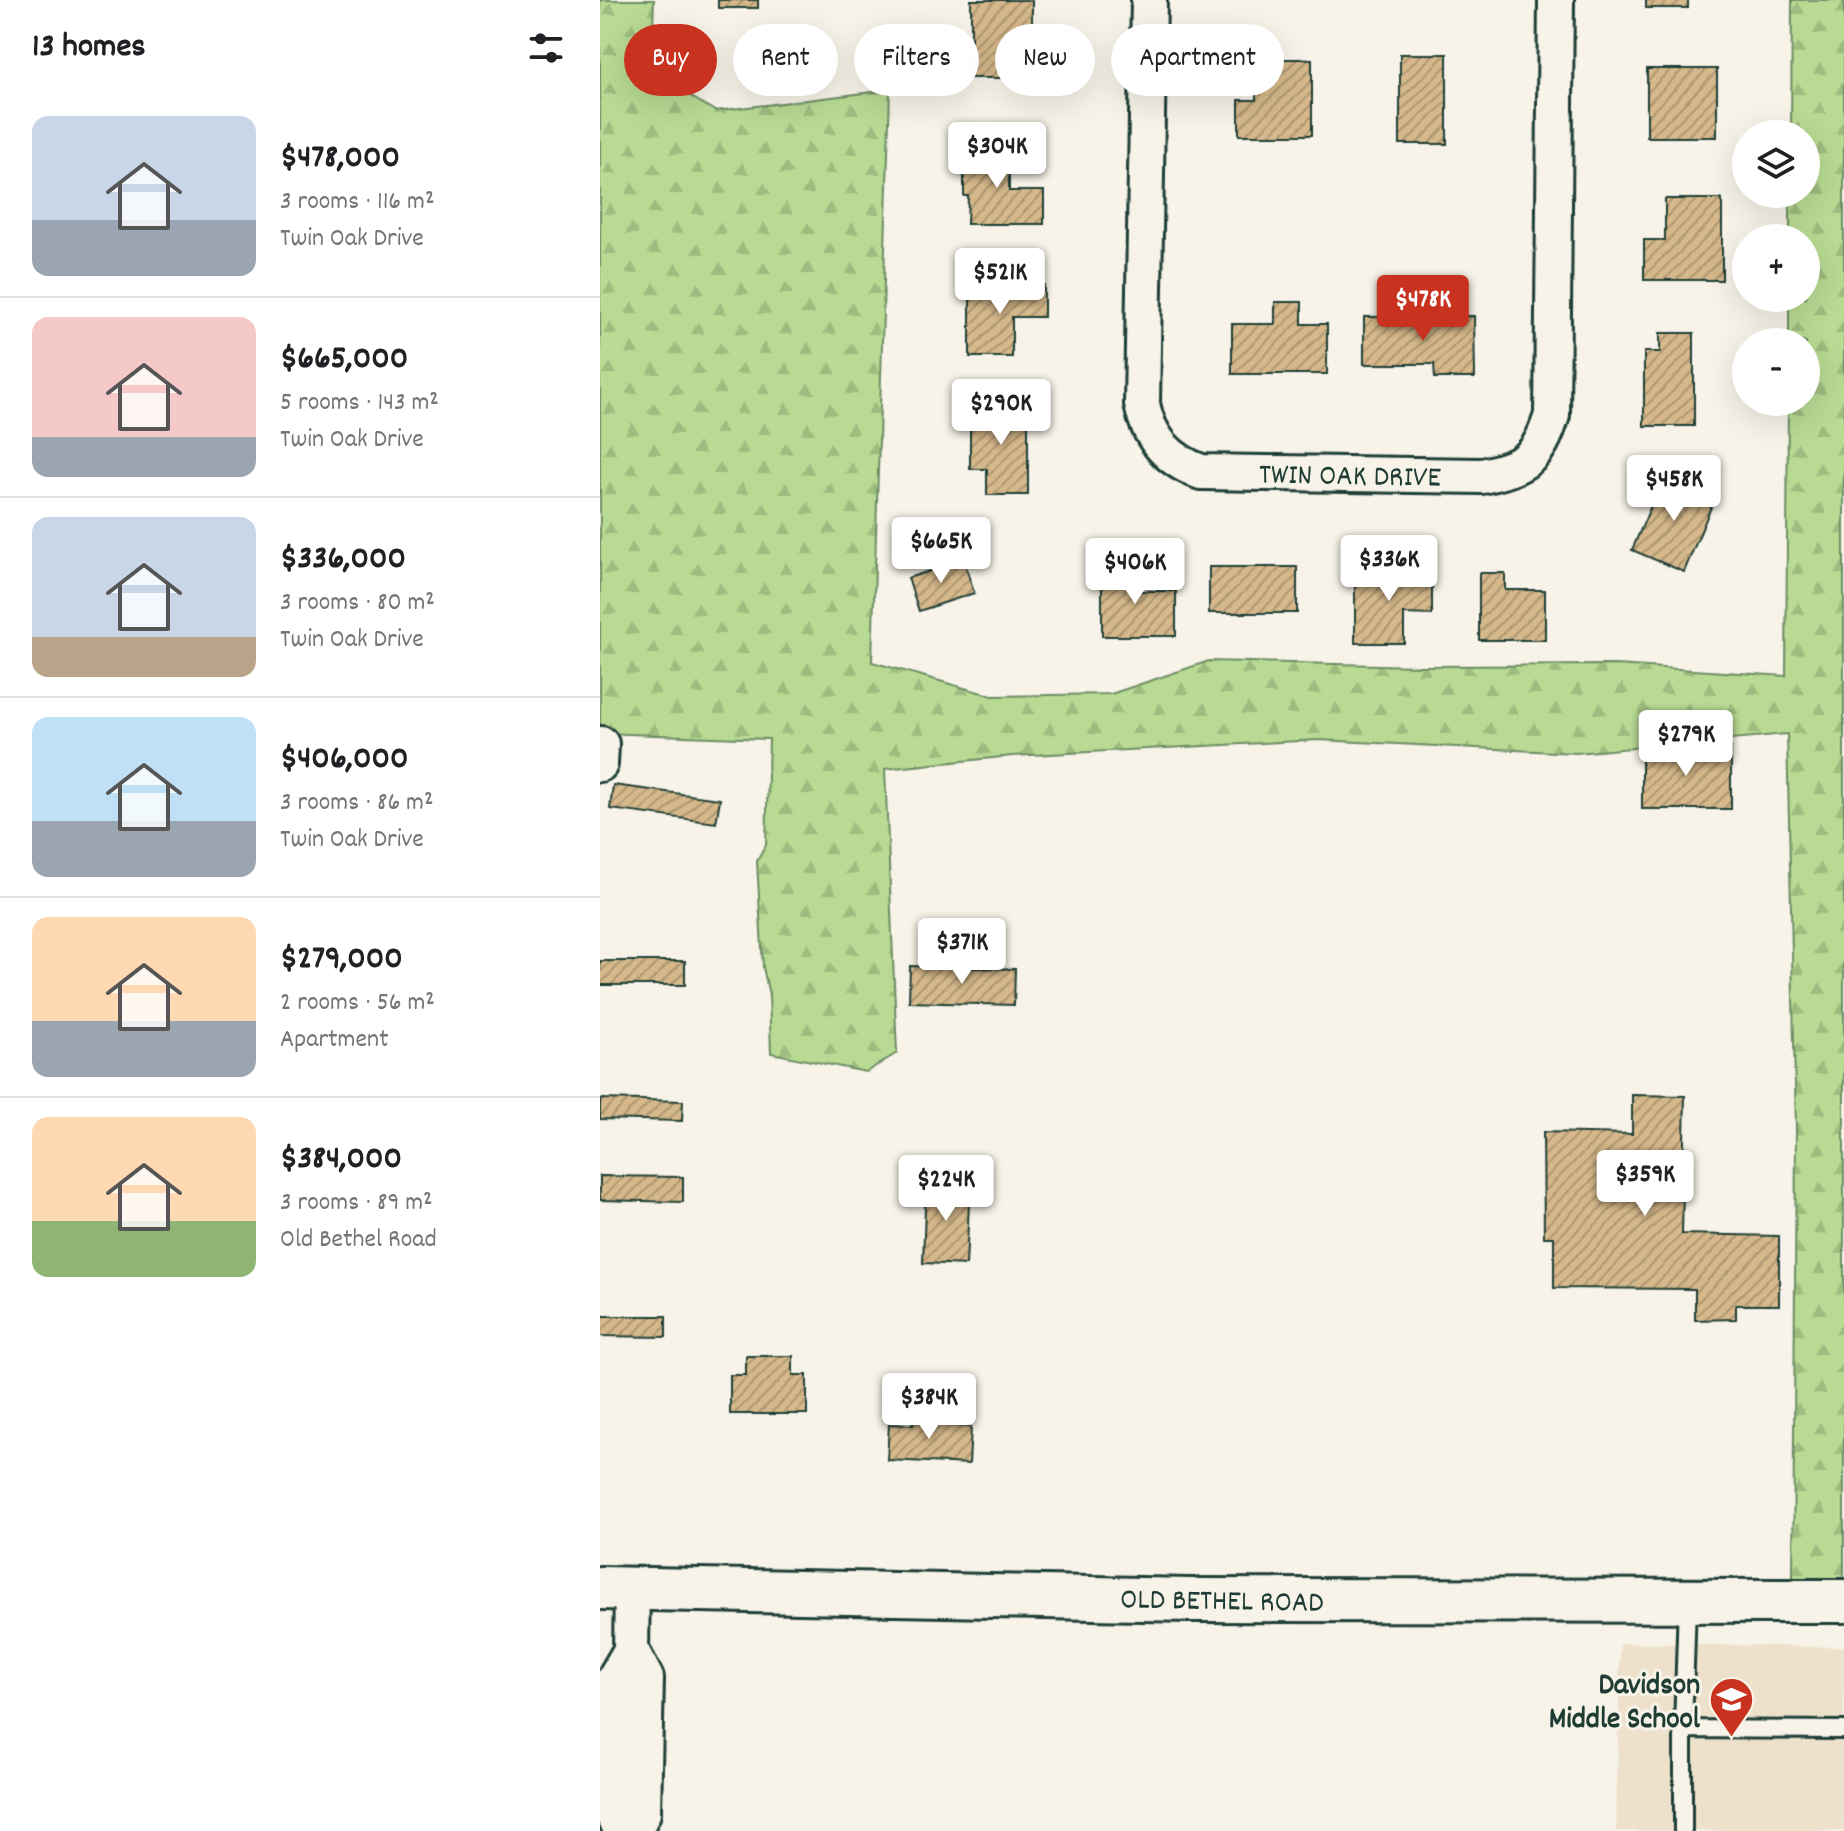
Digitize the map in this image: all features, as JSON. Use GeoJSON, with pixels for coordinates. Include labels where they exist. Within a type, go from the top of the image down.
{"type":"FeatureCollection","features":[{"type":"Feature","properties":{"kind":"street","name":"TWIN OAK DRIVE"},"geometry":{"type":"LineString","coordinates":[[1149,0],[1142,404],[1150,432],[1163,450],[1182,465],[1201,472],[1482,476],[1511,470],[1532,457],[1546,436],[1552,415],[1556,0]]}},
{"type":"Feature","properties":{"kind":"street","name":"OLD BETHEL ROAD"},"geometry":{"type":"LineString","coordinates":[[616,1588],[1190,1600],[1844,1601]]}},
{"type":"Feature","properties":{"kind":"street"},"geometry":{"type":"LineString","coordinates":[[616,1588],[631,1650],[646,1678],[643,1813],[634,1831]]}},
{"type":"Feature","properties":{"kind":"street"},"geometry":{"type":"LineString","coordinates":[[622,1831],[612,1812],[614,1679],[631,1650]]}},
{"type":"Feature","properties":{"kind":"lane"},"geometry":{"type":"LineString","coordinates":[[1683,1831],[1687,1600]]}},
{"type":"Feature","properties":{"kind":"lane"},"geometry":{"type":"LineString","coordinates":[[1683,1729],[1844,1730]]}},
{"type":"Feature","properties":{"kind":"shaded area","name":"Davidson Middle School"},"geometry":{"type":"Polygon","coordinates":[[[1620,1643],[1844,1647],[1844,1831],[1616,1831],[1620,1643]]]}},
{"type":"Feature","properties":{"kind":"green space"},"geometry":{"type":"Polygon","coordinates":[[[600,0],[654,0],[653,24],[624,24],[624,96],[690,96],[715,111],[854,94],[890,96],[872,662],[993,696],[1111,694],[1209,661],[1421,666],[1616,665],[1786,676],[1788,416],[1820,416],[1820,328],[1789,328],[1789,312],[1820,312],[1820,224],[1790,224],[1790,208],[1820,208],[1820,120],[1791,120],[1792,0],[1844,0],[1844,1583],[1793,1583],[1796,1129],[1787,734],[1576,753],[1319,740],[1012,756],[885,769],[897,1053],[866,1072],[771,1053],[757,861],[766,845],[769,739],[600,733],[600,0]]]}},
{"type":"Feature","properties":{"kind":"building"},"geometry":{"type":"Polygon","coordinates":[[[718,0],[758,0],[758,8],[718,8],[718,0]]]}},
{"type":"Feature","properties":{"kind":"building"},"geometry":{"type":"Polygon","coordinates":[[[971,0],[1032,0],[1032,24],[995,24],[995,78],[979,78],[979,24],[971,24],[971,0]]]}},
{"type":"Feature","properties":{"kind":"building"},"geometry":{"type":"Polygon","coordinates":[[[1646,0],[1688,0],[1688,8],[1646,8],[1646,0]]]}},
{"type":"Feature","properties":{"kind":"building"},"geometry":{"type":"Polygon","coordinates":[[[1400,54],[1447,54],[1447,144],[1400,144],[1400,54]]]}},
{"type":"Feature","properties":{"kind":"building"},"geometry":{"type":"Polygon","coordinates":[[[1284,59],[1312,59],[1312,135],[1239,135],[1239,100],[1256,100],[1256,96],[1284,96],[1284,59]]]}},
{"type":"Feature","properties":{"kind":"building"},"geometry":{"type":"Polygon","coordinates":[[[1647,69],[1717,69],[1717,137],[1647,137],[1647,69]]]}},
{"type":"Feature","properties":{"kind":"building"},"geometry":{"type":"Polygon","coordinates":[[[964,146],[1009,147],[1009,191],[1044,191],[1044,224],[967,224],[964,146]]]}},
{"type":"Feature","properties":{"kind":"building"},"geometry":{"type":"Polygon","coordinates":[[[1665,199],[1722,199],[1722,280],[1644,280],[1644,240],[1665,240],[1665,199]]]}},
{"type":"Feature","properties":{"kind":"building"},"geometry":{"type":"Polygon","coordinates":[[[970,285],[1044,285],[1044,317],[1012,317],[1012,357],[970,357],[970,285]]]}},
{"type":"Feature","properties":{"kind":"building"},"geometry":{"type":"Polygon","coordinates":[[[1275,302],[1302,302],[1302,324],[1327,324],[1327,374],[1232,374],[1232,324],[1275,324],[1275,302]]]}},
{"type":"Feature","properties":{"kind":"building"},"geometry":{"type":"Polygon","coordinates":[[[1474,316],[1475,378],[1435,378],[1434,364],[1364,364],[1364,317],[1474,316]]]}},
{"type":"Feature","properties":{"kind":"building"},"geometry":{"type":"Polygon","coordinates":[[[1660,333],[1694,333],[1694,426],[1644,426],[1644,352],[1660,352],[1660,333]]]}},
{"type":"Feature","properties":{"kind":"building"},"geometry":{"type":"Polygon","coordinates":[[[970,405],[1028,405],[1028,495],[987,495],[987,469],[970,469],[970,405]]]}},
{"type":"Feature","properties":{"kind":"building"},"geometry":{"type":"Polygon","coordinates":[[[1665,473],[1716,495],[1684,572],[1632,550],[1665,473]]]}},
{"type":"Feature","properties":{"kind":"building"},"geometry":{"type":"Polygon","coordinates":[[[964,560],[974,593],[919,611],[908,578],[964,560]]]}},
{"type":"Feature","properties":{"kind":"building"},"geometry":{"type":"Polygon","coordinates":[[[1102,564],[1137,564],[1137,591],[1176,591],[1176,636],[1102,636],[1102,564]]]}},
{"type":"Feature","properties":{"kind":"building"},"geometry":{"type":"Polygon","coordinates":[[[1209,567],[1297,567],[1297,613],[1209,613],[1209,567]]]}},
{"type":"Feature","properties":{"kind":"building"},"geometry":{"type":"Polygon","coordinates":[[[1355,569],[1432,570],[1432,615],[1404,614],[1404,643],[1355,643],[1355,569]]]}},
{"type":"Feature","properties":{"kind":"building"},"geometry":{"type":"Polygon","coordinates":[[[1479,573],[1505,573],[1505,590],[1545,590],[1545,640],[1479,640],[1479,573]]]}},
{"type":"Feature","properties":{"kind":"building"},"geometry":{"type":"Polygon","coordinates":[[[1642,747],[1731,747],[1731,809],[1642,809],[1642,747]]]}},
{"type":"Feature","properties":{"kind":"building"},"geometry":{"type":"Polygon","coordinates":[[[613,785],[720,799],[716,823],[610,809],[613,785]]]}},
{"type":"Feature","properties":{"kind":"building"},"geometry":{"type":"Polygon","coordinates":[[[600,961],[685,961],[685,985],[600,985],[600,961]]]}},
{"type":"Feature","properties":{"kind":"building"},"geometry":{"type":"Polygon","coordinates":[[[910,966],[1015,969],[1014,1005],[909,1002],[910,966]]]}},
{"type":"Feature","properties":{"kind":"building"},"geometry":{"type":"Polygon","coordinates":[[[1632,1095],[1685,1096],[1682,1234],[1779,1236],[1779,1305],[1736,1305],[1736,1319],[1695,1320],[1695,1289],[1554,1288],[1554,1237],[1544,1237],[1543,1132],[1632,1134],[1632,1095]]]}},
{"type":"Feature","properties":{"kind":"building"},"geometry":{"type":"Polygon","coordinates":[[[600,1099],[683,1101],[682,1121],[600,1119],[600,1099]]]}},
{"type":"Feature","properties":{"kind":"building"},"geometry":{"type":"Polygon","coordinates":[[[600,1176],[683,1177],[683,1202],[600,1200],[600,1176]]]}},
{"type":"Feature","properties":{"kind":"building"},"geometry":{"type":"Polygon","coordinates":[[[926,1180],[970,1183],[966,1265],[923,1263],[926,1180]]]}},
{"type":"Feature","properties":{"kind":"building"},"geometry":{"type":"Polygon","coordinates":[[[600,1316],[666,1316],[666,1337],[600,1336],[600,1316]]]}},
{"type":"Feature","properties":{"kind":"building"},"geometry":{"type":"Polygon","coordinates":[[[746,1356],[793,1356],[793,1375],[807,1375],[807,1414],[730,1414],[730,1375],[746,1375],[746,1356]]]}},
{"type":"Feature","properties":{"kind":"building"},"geometry":{"type":"Polygon","coordinates":[[[913,1412],[943,1414],[942,1425],[971,1427],[969,1464],[887,1460],[889,1424],[913,1425],[913,1412]]]}},
{"type":"Feature","properties":{"kind":"place","name":"Davidson Middle School"},"geometry":{"type":"Point","coordinates":[1731,1739]}}]}
